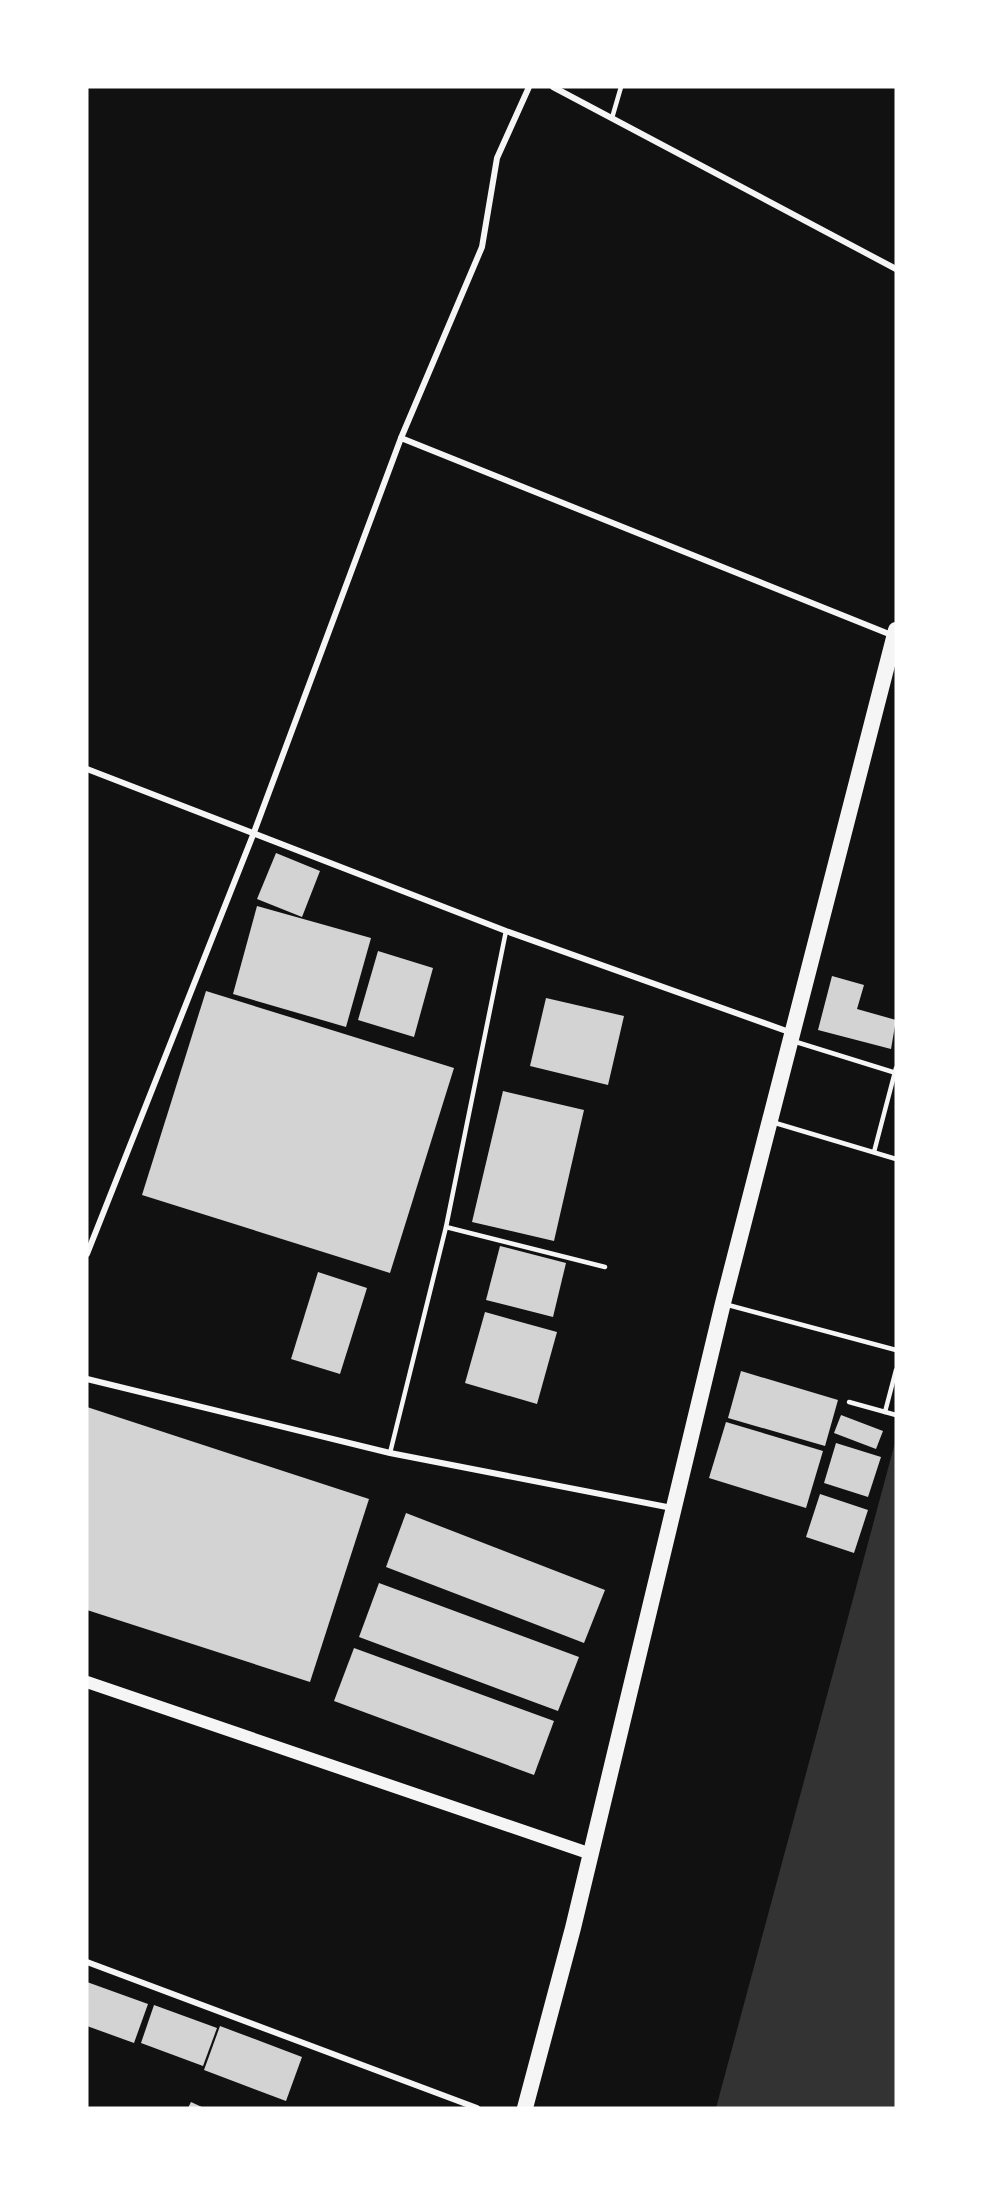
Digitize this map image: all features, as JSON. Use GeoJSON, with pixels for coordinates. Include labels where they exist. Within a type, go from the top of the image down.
{"type":"FeatureCollection","features":[{"type":"Feature","properties":{"kind":"highway"},"geometry":{"type":"LineString","coordinates":[[525,2108],[591,1854],[723,1303],[895,633]]}},
{"type":"Feature","properties":{"kind":"main road"},"geometry":{"type":"LineString","coordinates":[[87,1682],[591,1854]]}},
{"type":"Feature","properties":{"kind":"street"},"geometry":{"type":"LineString","coordinates":[[87,1254],[253,835],[401,438],[482,248],[497,158],[529,87]]}},
{"type":"Feature","properties":{"kind":"street"},"geometry":{"type":"LineString","coordinates":[[553,87],[896,269]]}},
{"type":"Feature","properties":{"kind":"street"},"geometry":{"type":"LineString","coordinates":[[401,438],[895,633]]}},
{"type":"Feature","properties":{"kind":"street"},"geometry":{"type":"LineString","coordinates":[[87,769],[253,835],[791,1037]]}},
{"type":"Feature","properties":{"kind":"street"},"geometry":{"type":"LineString","coordinates":[[87,1379],[390,1453],[673,1508]]}},
{"type":"Feature","properties":{"kind":"street"},"geometry":{"type":"LineString","coordinates":[[87,1962],[477,2108]]}},
{"type":"Feature","properties":{"kind":"lane"},"geometry":{"type":"LineString","coordinates":[[612,118],[621,87]]}},
{"type":"Feature","properties":{"kind":"lane"},"geometry":{"type":"LineString","coordinates":[[390,1453],[446,1227],[506,931]]}},
{"type":"Feature","properties":{"kind":"lane"},"geometry":{"type":"LineString","coordinates":[[791,1037],[896,1071],[874,1152]]}},
{"type":"Feature","properties":{"kind":"lane"},"geometry":{"type":"LineString","coordinates":[[770,1121],[896,1159]]}},
{"type":"Feature","properties":{"kind":"lane"},"geometry":{"type":"LineString","coordinates":[[446,1227],[605,1267]]}},
{"type":"Feature","properties":{"kind":"lane"},"geometry":{"type":"LineString","coordinates":[[723,1303],[896,1350]]}},
{"type":"Feature","properties":{"kind":"lane"},"geometry":{"type":"LineString","coordinates":[[885,1412],[896,1370]]}},
{"type":"Feature","properties":{"kind":"lane"},"geometry":{"type":"LineString","coordinates":[[849,1402],[896,1415]]}},
{"type":"Feature","properties":{"kind":"shaded area"},"geometry":{"type":"Polygon","coordinates":[[[896,1439],[896,2108],[716,2108],[896,1439]]]}},
{"type":"Feature","properties":{"kind":"building"},"geometry":{"type":"Polygon","coordinates":[[[276,853],[320,871],[302,917],[257,899],[276,853]]]}},
{"type":"Feature","properties":{"kind":"building"},"geometry":{"type":"Polygon","coordinates":[[[257,906],[371,938],[346,1027],[233,994],[257,906]]]}},
{"type":"Feature","properties":{"kind":"building"},"geometry":{"type":"Polygon","coordinates":[[[378,951],[433,968],[414,1037],[358,1020],[378,951]]]}},
{"type":"Feature","properties":{"kind":"building"},"geometry":{"type":"Polygon","coordinates":[[[832,976],[864,985],[857,1009],[896,1020],[891,1049],[818,1030],[832,976]]]}},
{"type":"Feature","properties":{"kind":"building"},"geometry":{"type":"Polygon","coordinates":[[[206,991],[454,1068],[390,1273],[142,1195],[206,991]]]}},
{"type":"Feature","properties":{"kind":"building"},"geometry":{"type":"Polygon","coordinates":[[[546,998],[624,1016],[608,1085],[530,1066],[546,998]]]}},
{"type":"Feature","properties":{"kind":"building"},"geometry":{"type":"Polygon","coordinates":[[[503,1091],[584,1110],[554,1241],[472,1222],[503,1091]]]}},
{"type":"Feature","properties":{"kind":"building"},"geometry":{"type":"Polygon","coordinates":[[[500,1246],[566,1263],[553,1317],[486,1300],[500,1246]]]}},
{"type":"Feature","properties":{"kind":"building"},"geometry":{"type":"Polygon","coordinates":[[[318,1272],[367,1288],[340,1374],[291,1359],[318,1272]]]}},
{"type":"Feature","properties":{"kind":"building"},"geometry":{"type":"Polygon","coordinates":[[[485,1312],[557,1332],[537,1404],[465,1383],[485,1312]]]}},
{"type":"Feature","properties":{"kind":"building"},"geometry":{"type":"Polygon","coordinates":[[[741,1371],[838,1400],[825,1446],[728,1418],[741,1371]]]}},
{"type":"Feature","properties":{"kind":"building"},"geometry":{"type":"Polygon","coordinates":[[[87,1407],[369,1499],[310,1682],[87,1610],[87,1407]]]}},
{"type":"Feature","properties":{"kind":"building"},"geometry":{"type":"Polygon","coordinates":[[[841,1415],[883,1431],[876,1449],[834,1433],[841,1415]]]}},
{"type":"Feature","properties":{"kind":"building"},"geometry":{"type":"Polygon","coordinates":[[[726,1422],[823,1451],[806,1508],[709,1478],[726,1422]]]}},
{"type":"Feature","properties":{"kind":"building"},"geometry":{"type":"Polygon","coordinates":[[[836,1443],[881,1457],[868,1497],[824,1483],[836,1443]]]}},
{"type":"Feature","properties":{"kind":"building"},"geometry":{"type":"Polygon","coordinates":[[[820,1494],[868,1510],[854,1553],[806,1537],[820,1494]]]}},
{"type":"Feature","properties":{"kind":"building"},"geometry":{"type":"Polygon","coordinates":[[[406,1513],[605,1590],[584,1643],[386,1567],[406,1513]]]}},
{"type":"Feature","properties":{"kind":"building"},"geometry":{"type":"Polygon","coordinates":[[[379,1583],[579,1657],[558,1711],[359,1637],[379,1583]]]}},
{"type":"Feature","properties":{"kind":"building"},"geometry":{"type":"Polygon","coordinates":[[[354,1648],[554,1721],[534,1775],[334,1701],[354,1648]]]}},
{"type":"Feature","properties":{"kind":"building"},"geometry":{"type":"Polygon","coordinates":[[[87,1982],[148,2004],[134,2043],[87,2026],[87,1982]]]}},
{"type":"Feature","properties":{"kind":"building"},"geometry":{"type":"Polygon","coordinates":[[[154,2005],[217,2028],[203,2066],[141,2043],[154,2005]]]}},
{"type":"Feature","properties":{"kind":"building"},"geometry":{"type":"Polygon","coordinates":[[[220,2026],[302,2057],[286,2101],[204,2070],[220,2026]]]}},
{"type":"Feature","properties":{"kind":"building"},"geometry":{"type":"Polygon","coordinates":[[[191,2102],[204,2108],[188,2108],[191,2102]]]}}]}
